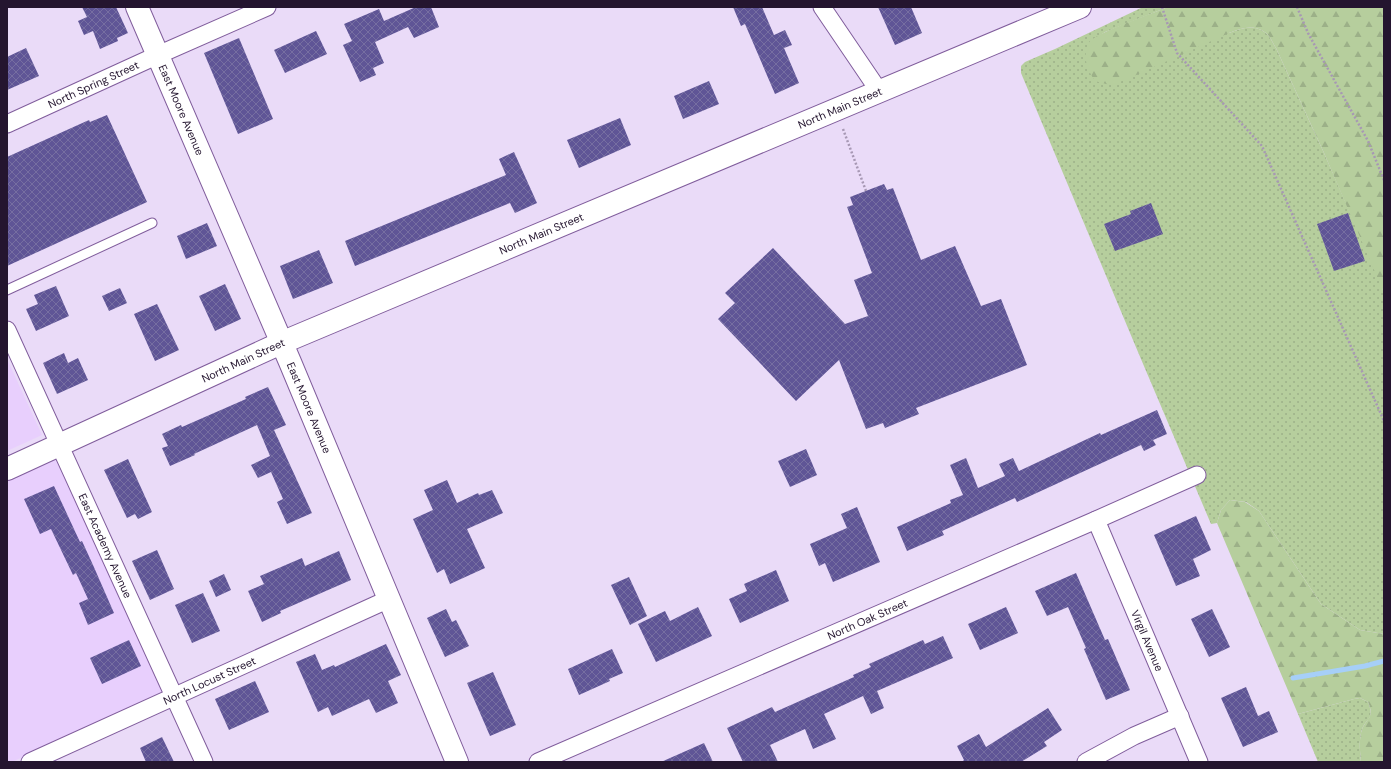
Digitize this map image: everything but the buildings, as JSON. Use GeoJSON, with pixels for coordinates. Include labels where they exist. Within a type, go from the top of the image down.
{"type":"FeatureCollection","features":[{"type":"Feature","properties":{"kind":"street","name":"East Moore Avenue"},"geometry":{"type":"LineString","coordinates":[[138,7],[457,762]]}},
{"type":"Feature","properties":{"kind":"street","name":"North Spring Street"},"geometry":{"type":"LineString","coordinates":[[7,124],[267,7]]}},
{"type":"Feature","properties":{"kind":"street"},"geometry":{"type":"LineString","coordinates":[[822,7],[879,91]]}},
{"type":"Feature","properties":{"kind":"street","name":"North Main Street"},"geometry":{"type":"LineString","coordinates":[[7,469],[281,343],[1074,8]]}},
{"type":"Feature","properties":{"kind":"street","name":"East Academy Avenue"},"geometry":{"type":"LineString","coordinates":[[7,330],[204,762]]}},
{"type":"Feature","properties":{"kind":"street","name":"North Oak Street"},"geometry":{"type":"LineString","coordinates":[[538,762],[1197,475]]}},
{"type":"Feature","properties":{"kind":"street","name":"Virgil Avenue"},"geometry":{"type":"LineString","coordinates":[[1096,520],[1199,762]]}},
{"type":"Feature","properties":{"kind":"street","name":"North Locust Street"},"geometry":{"type":"LineString","coordinates":[[30,762],[389,599]]}},
{"type":"Feature","properties":{"kind":"street"},"geometry":{"type":"LineString","coordinates":[[1086,762],[1134,736],[1180,716]]}},
{"type":"Feature","properties":{"kind":"lane"},"geometry":{"type":"LineString","coordinates":[[7,290],[152,223]]}},
{"type":"Feature","properties":{"kind":"path"},"geometry":{"type":"LineString","coordinates":[[1162,7],[1176,53],[1262,146],[1384,420]]}},
{"type":"Feature","properties":{"kind":"path"},"geometry":{"type":"LineString","coordinates":[[1297,7],[1308,33],[1368,141],[1384,180]]}},
{"type":"Feature","properties":{"kind":"path"},"geometry":{"type":"LineString","coordinates":[[843,129],[866,191]]}},
{"type":"Feature","properties":{"kind":"shaded area"},"geometry":{"type":"Polygon","coordinates":[[[7,359],[42,435],[7,451],[7,359]]]}},
{"type":"Feature","properties":{"kind":"shaded area"},"geometry":{"type":"Polygon","coordinates":[[[55,456],[165,690],[12,762],[7,762],[7,478],[55,456]]]}},
{"type":"Feature","properties":{"kind":"green space"},"geometry":{"type":"Polygon","coordinates":[[[1143,7],[1168,7],[1105,32],[1090,42],[1229,33],[1249,28],[1259,29],[1268,35],[1276,48],[1324,153],[1379,279],[1384,293],[1384,634],[1360,630],[1321,604],[1259,511],[1246,502],[1230,500],[1221,510],[1217,523],[1211,524],[1021,73],[1021,66],[1025,62],[1143,7]]]}},
{"type":"Feature","properties":{"kind":"green space"},"geometry":{"type":"Polygon","coordinates":[[[1168,7],[1384,7],[1384,293],[1324,153],[1276,48],[1269,36],[1263,31],[1249,28],[1229,33],[1125,80],[1110,85],[1095,81],[1086,63],[1086,53],[1089,43],[1101,34],[1168,7]]]}},
{"type":"Feature","properties":{"kind":"green space"},"geometry":{"type":"Polygon","coordinates":[[[1230,500],[1245,502],[1259,511],[1321,604],[1360,630],[1384,634],[1384,762],[1361,762],[1360,744],[1362,728],[1371,712],[1368,702],[1360,698],[1354,699],[1298,714],[1217,523],[1221,510],[1230,500]]]}},
{"type":"Feature","properties":{"kind":"green space"},"geometry":{"type":"Polygon","coordinates":[[[1360,698],[1368,702],[1371,713],[1362,728],[1360,744],[1361,762],[1318,762],[1298,714],[1360,698]]]}},
{"type":"Feature","properties":{"kind":"waterway"},"geometry":{"type":"LineString","coordinates":[[1293,678],[1365,666],[1384,661]]}}]}
